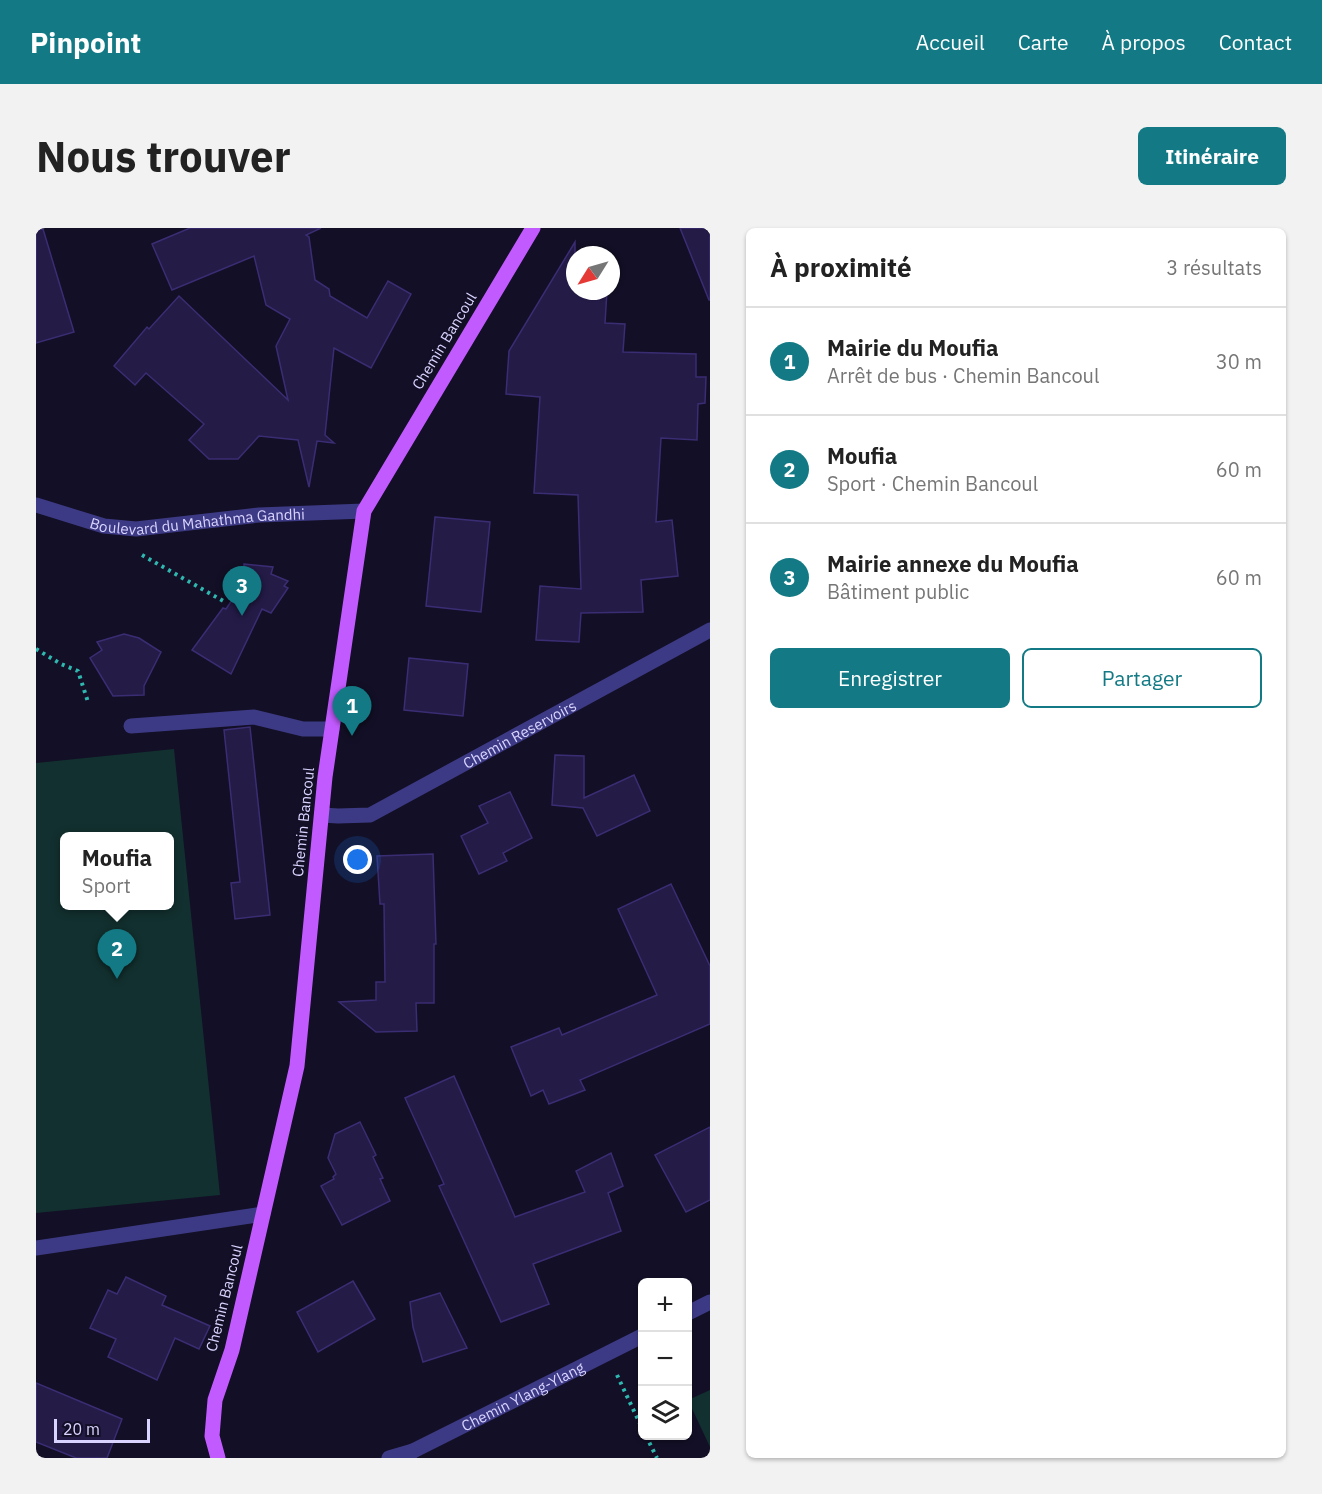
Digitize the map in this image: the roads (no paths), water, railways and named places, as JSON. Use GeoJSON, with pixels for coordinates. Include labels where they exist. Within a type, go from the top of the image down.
{"type":"FeatureCollection","features":[{"type":"Feature","properties":{"kind":"main road","name":"Chemin Bancoul"},"geometry":{"type":"LineString","coordinates":[[218,1458],[213,1436],[215,1400],[232,1350],[297,1066],[332,729],[363,511],[533,228]]}},
{"type":"Feature","properties":{"kind":"street","name":"Boulevard du Mahathma Gandhi"},"geometry":{"type":"LineString","coordinates":[[36,505],[104,526],[136,529],[260,515],[363,511]]}},
{"type":"Feature","properties":{"kind":"street","name":"Chemin Reservoirs"},"geometry":{"type":"LineString","coordinates":[[322,814],[370,815],[710,630]]}},
{"type":"Feature","properties":{"kind":"street"},"geometry":{"type":"LineString","coordinates":[[131,726],[254,717],[303,729],[332,729]]}},
{"type":"Feature","properties":{"kind":"street"},"geometry":{"type":"LineString","coordinates":[[36,1248],[263,1214]]}},
{"type":"Feature","properties":{"kind":"street"},"geometry":{"type":"LineString","coordinates":[[692,1311],[710,1302]]}},
{"type":"Feature","properties":{"kind":"street","name":"Chemin Ylang-Ylang"},"geometry":{"type":"LineString","coordinates":[[389,1458],[408,1455],[638,1338]]}},
{"type":"Feature","properties":{"kind":"place","name":"Mairie annexe du Moufia"},"geometry":{"type":"Point","coordinates":[242,616]}},
{"type":"Feature","properties":{"kind":"place","name":"Mairie du Moufia"},"geometry":{"type":"Point","coordinates":[352,736]}},
{"type":"Feature","properties":{"kind":"place","name":"Moufia"},"geometry":{"type":"Point","coordinates":[117,979]}}]}
